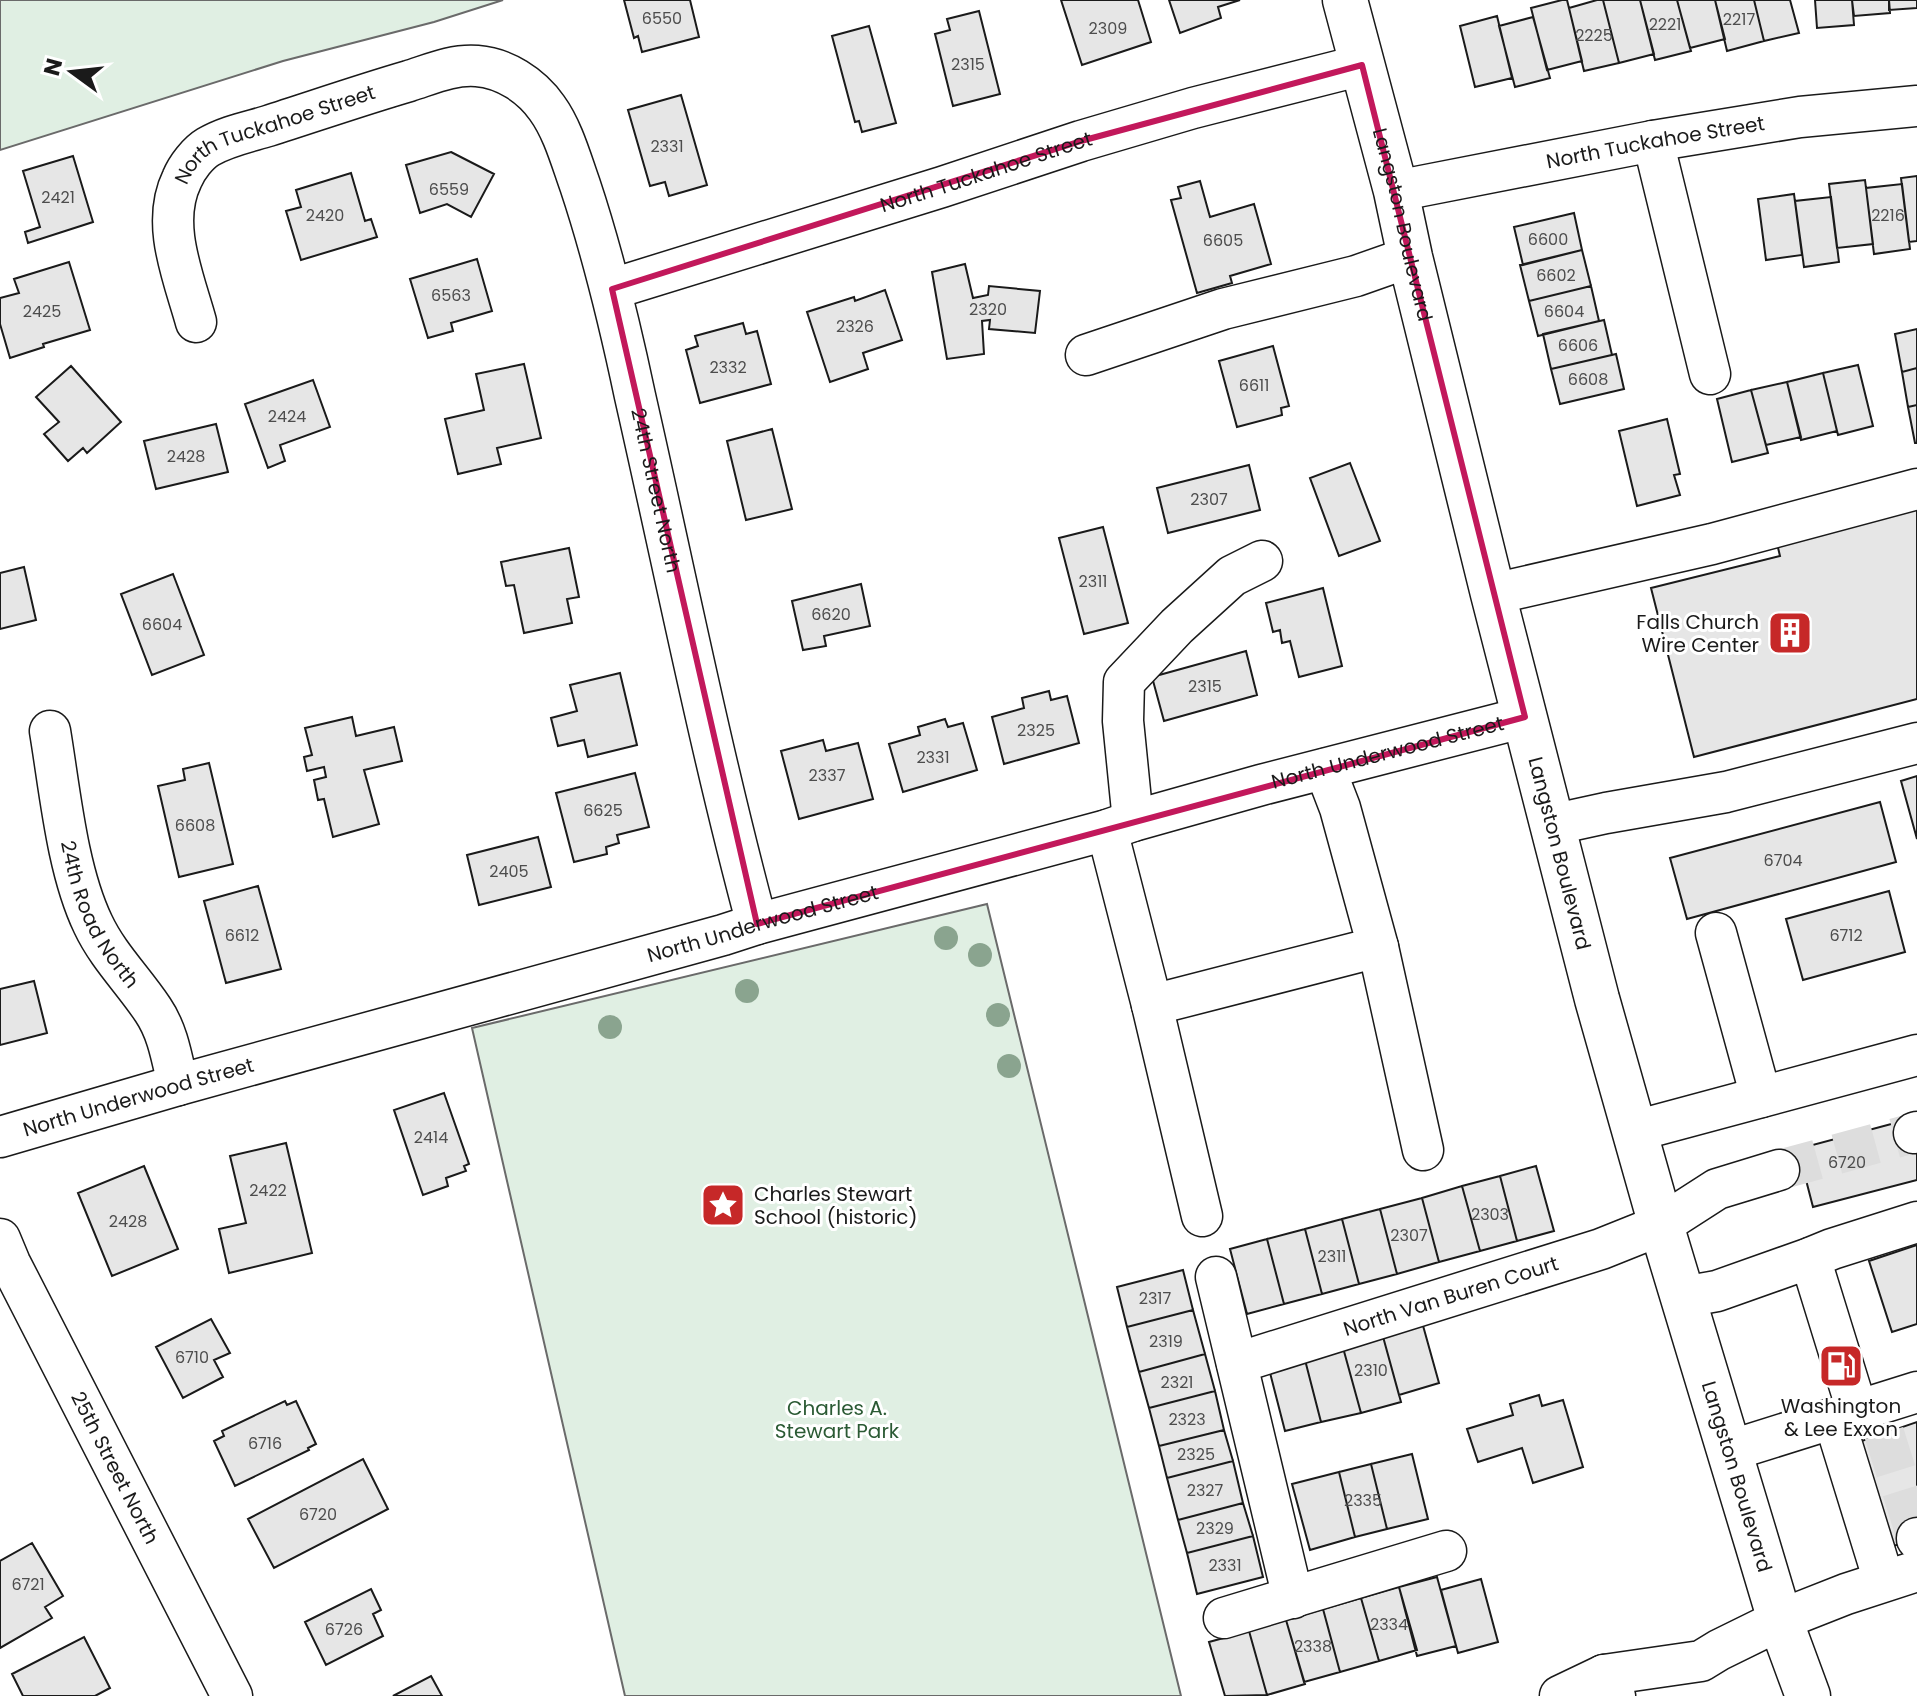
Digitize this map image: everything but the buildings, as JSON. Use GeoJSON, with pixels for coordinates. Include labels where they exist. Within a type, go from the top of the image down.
{"type":"FeatureCollection","features":[{"type":"Feature","properties":{"kind":"main road","name":"Langston Boulevard"},"geometry":{"type":"LineString","coordinates":[[1345,0],[1396,191],[1493,594],[1597,999],[1661,1225],[1780,1620],[1808,1696]]}},
{"type":"Feature","properties":{"kind":"street","name":"North Tuckahoe Street"},"geometry":{"type":"LineString","coordinates":[[612,289],[1081,141],[1193,108],[1362,65]]}},
{"type":"Feature","properties":{"kind":"street","name":"North Tuckahoe Street"},"geometry":{"type":"LineString","coordinates":[[196,322],[175,247],[173,222],[181,180],[204,149],[222,139],[452,68],[485,67],[513,77]]}},
{"type":"Feature","properties":{"kind":"street","name":"24th Street North"},"geometry":{"type":"LineString","coordinates":[[513,77],[544,103],[552,116],[573,165],[612,289],[723,790],[757,924]]}},
{"type":"Feature","properties":{"kind":"street","name":"North Tuckahoe Street"},"geometry":{"type":"LineString","coordinates":[[1396,191],[1653,141],[1800,117],[1917,106]]}},
{"type":"Feature","properties":{"kind":"street"},"geometry":{"type":"LineString","coordinates":[[1653,141],[1710,374]]}},
{"type":"Feature","properties":{"kind":"street"},"geometry":{"type":"LineString","coordinates":[[1086,355],[1223,309],[1356,276],[1410,257]]}},
{"type":"Feature","properties":{"kind":"street"},"geometry":{"type":"LineString","coordinates":[[1493,594],[1712,544],[1917,489]]}},
{"type":"Feature","properties":{"kind":"street"},"geometry":{"type":"LineString","coordinates":[[1202,1216],[1152,1005],[1120,825],[1124,682],[1177,626],[1232,576],[1262,561]]}},
{"type":"Feature","properties":{"kind":"street","name":"North Underwood Street"},"geometry":{"type":"LineString","coordinates":[[0,1137],[757,924],[1525,717]]}},
{"type":"Feature","properties":{"kind":"street","name":"24th Road North"},"geometry":{"type":"LineString","coordinates":[[50,731],[80,890],[104,944],[161,1024],[178,1085]]}},
{"type":"Feature","properties":{"kind":"street"},"geometry":{"type":"LineString","coordinates":[[1551,825],[1726,792],[1917,743]]}},
{"type":"Feature","properties":{"kind":"street"},"geometry":{"type":"LineString","coordinates":[[1325,769],[1340,808],[1378,947],[1423,1150]]}},
{"type":"Feature","properties":{"kind":"street"},"geometry":{"type":"LineString","coordinates":[[1716,933],[1761,1097]]}},
{"type":"Feature","properties":{"kind":"street"},"geometry":{"type":"LineString","coordinates":[[1152,1005],[1378,947]]}},
{"type":"Feature","properties":{"kind":"street"},"geometry":{"type":"LineString","coordinates":[[1635,1131],[1917,1055]]}},
{"type":"Feature","properties":{"kind":"street","name":"North Van Buren Court"},"geometry":{"type":"LineString","coordinates":[[1237,1363],[1601,1249],[1661,1225],[1717,1189],[1779,1170]]}},
{"type":"Feature","properties":{"kind":"street"},"geometry":{"type":"LineString","coordinates":[[1683,1297],[1717,1291],[1917,1222]]}},
{"type":"Feature","properties":{"kind":"street","name":"25th Street North"},"geometry":{"type":"LineString","coordinates":[[0,1239],[232,1696]]}},
{"type":"Feature","properties":{"kind":"street"},"geometry":{"type":"LineString","coordinates":[[1560,1696],[1701,1661],[1780,1620],[1900,1576],[1863,1417],[1810,1258]]}},
{"type":"Feature","properties":{"kind":"street"},"geometry":{"type":"LineString","coordinates":[[1216,1277],[1293,1598]]}},
{"type":"Feature","properties":{"kind":"street"},"geometry":{"type":"LineString","coordinates":[[1729,1451],[1863,1417],[1917,1392]]}},
{"type":"Feature","properties":{"kind":"street"},"geometry":{"type":"LineString","coordinates":[[1224,1618],[1446,1551]]}},
{"type":"Feature","properties":{"kind":"highlighted area"},"geometry":{"type":"Polygon","coordinates":[[[1362,65],[1525,717],[757,924],[612,289],[1081,141],[1362,65]]]}},
{"type":"Feature","properties":{"kind":"green space"},"geometry":{"type":"Polygon","coordinates":[[[0,0],[503,0],[434,22],[283,61],[0,150],[0,0]]]}},
{"type":"Feature","properties":{"kind":"green space","name":"Charles A. Stewart Park"},"geometry":{"type":"Polygon","coordinates":[[[987,904],[1181,1696],[625,1696],[472,1028],[987,904]]]}},
{"type":"Feature","properties":{"kind":"tunnel"},"geometry":{"type":"LineString","coordinates":[[1779,1170],[1914,1133]]}},
{"type":"Feature","properties":{"kind":"tunnel"},"geometry":{"type":"LineString","coordinates":[[1884,1433],[1917,1538]]}},
{"type":"Feature","properties":{"kind":"place","name":"Falls Church Wire Center"},"geometry":{"type":"Point","coordinates":[1790,633]}},
{"type":"Feature","properties":{"kind":"place","name":"Charles Stewart School (historic)"},"geometry":{"type":"Point","coordinates":[723,1205]}},
{"type":"Feature","properties":{"kind":"place","name":"Washington & Lee Exxon"},"geometry":{"type":"Point","coordinates":[1841,1366]}}]}
